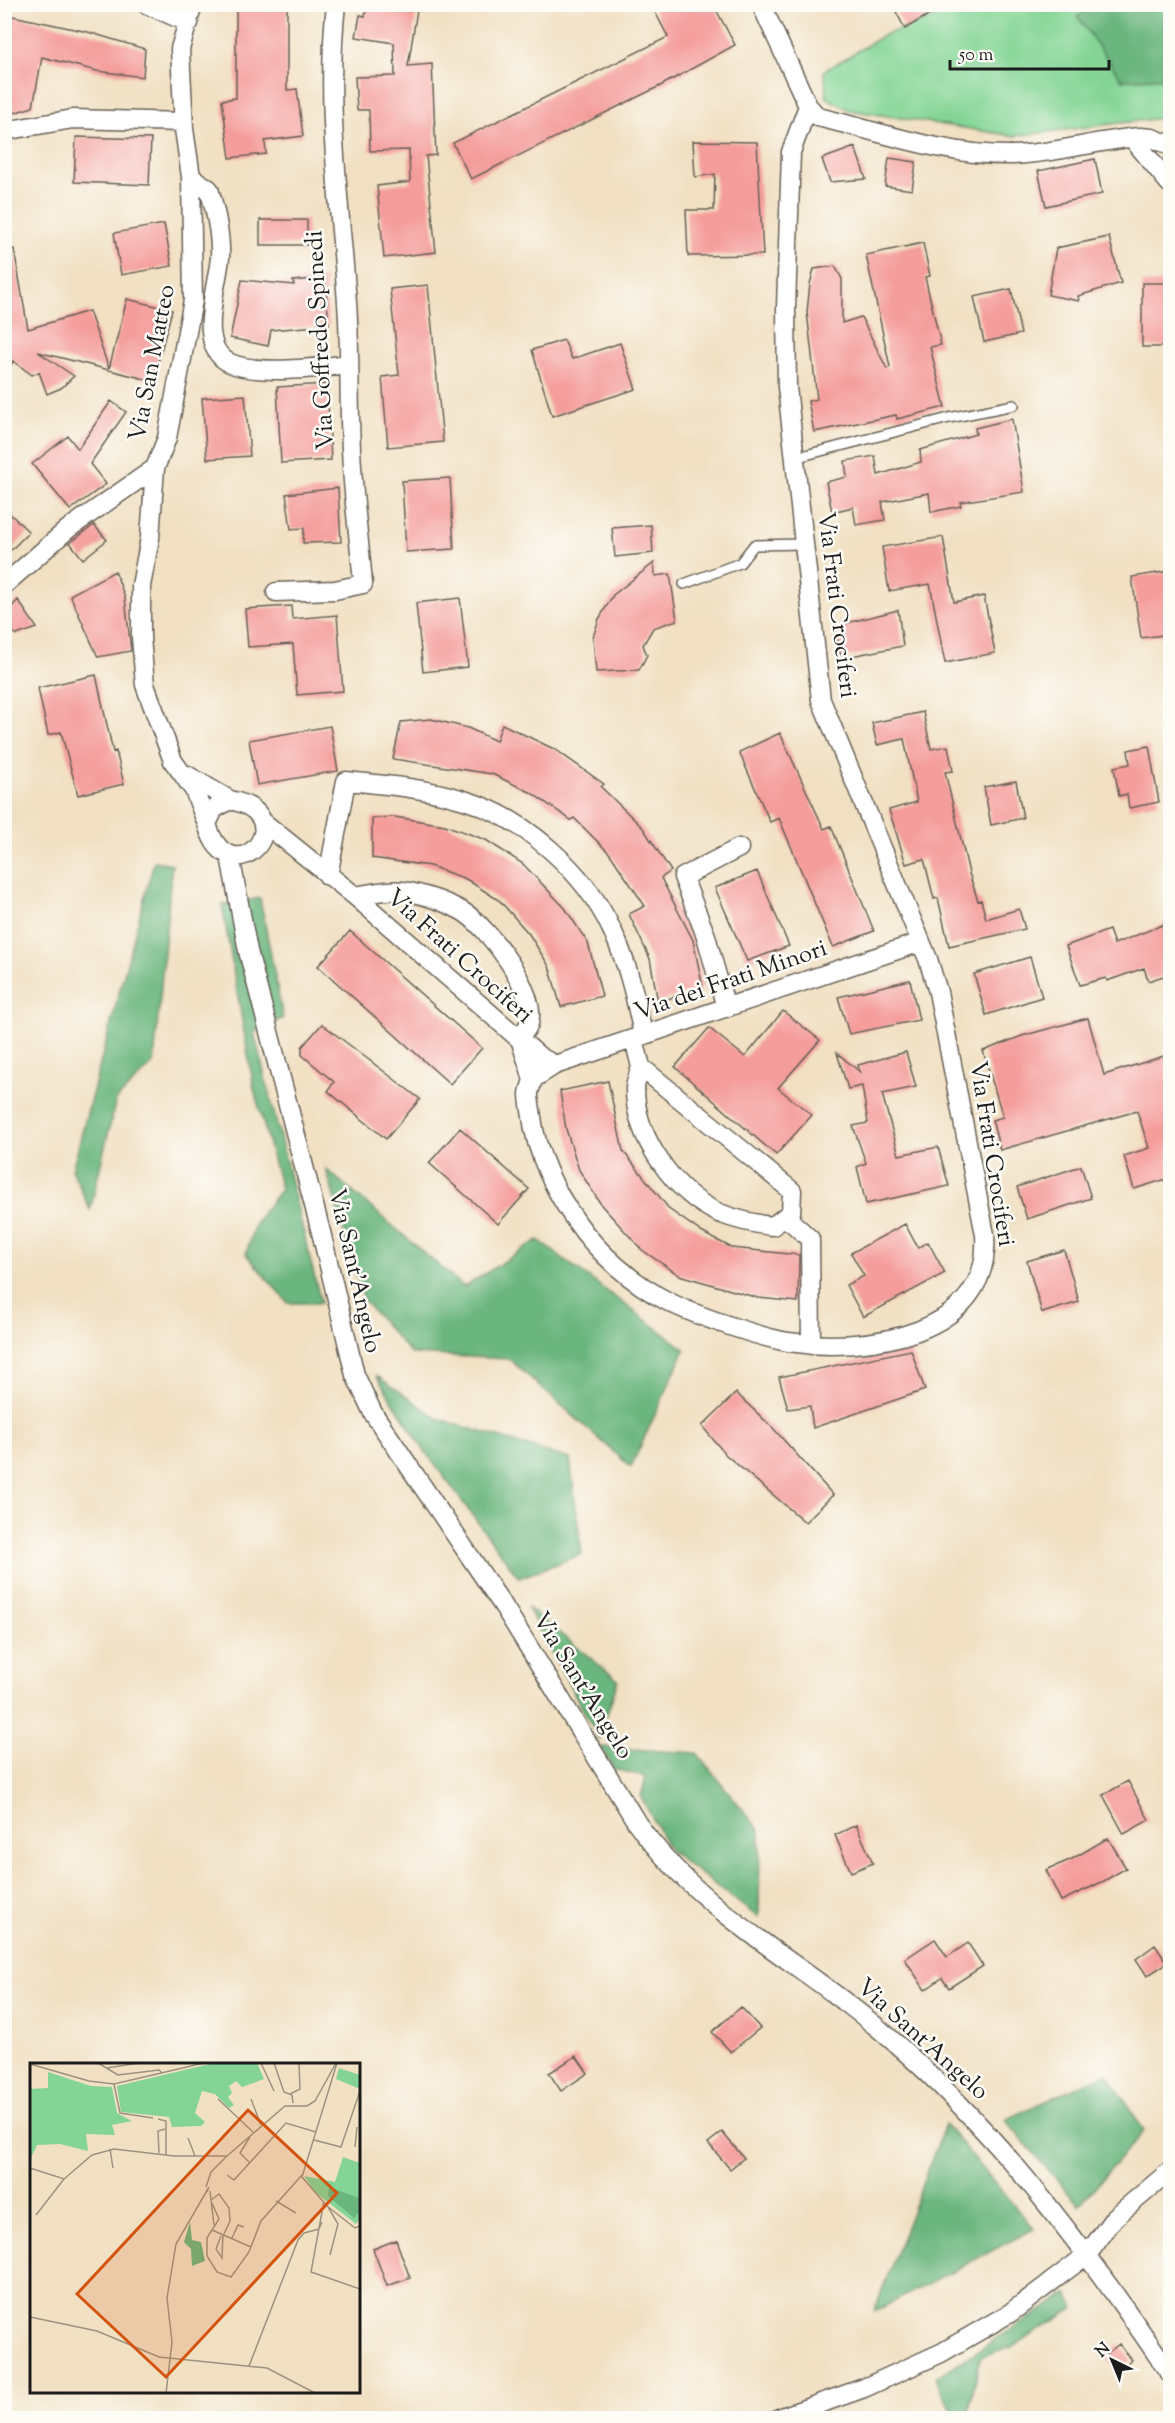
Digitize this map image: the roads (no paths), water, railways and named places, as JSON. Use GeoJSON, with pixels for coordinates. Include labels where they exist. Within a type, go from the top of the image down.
{"type":"FeatureCollection","features":[{"type":"Feature","properties":{"kind":"street"},"geometry":{"type":"LineString","coordinates":[[146,4],[189,23]]}},
{"type":"Feature","properties":{"kind":"street","name":"Via San Matteo"},"geometry":{"type":"LineString","coordinates":[[4,585],[68,529],[155,468],[171,423],[190,320],[194,246],[191,177],[183,122],[180,49],[193,4]]}},
{"type":"Feature","properties":{"kind":"street","name":"Via Goffredo Spinedi"},"geometry":{"type":"LineString","coordinates":[[276,592],[335,590],[363,584],[352,467],[349,364],[332,88],[332,43],[336,4]]}},
{"type":"Feature","properties":{"kind":"street"},"geometry":{"type":"LineString","coordinates":[[761,4],[808,106],[818,117],[936,145],[990,154],[1028,153],[1132,138],[1152,138],[1170,145]]}},
{"type":"Feature","properties":{"kind":"street","name":"Via Frati Crociferi"},"geometry":{"type":"LineString","coordinates":[[263,822],[355,896],[520,1038],[533,1079],[529,1092],[533,1124],[548,1170],[575,1221],[619,1270],[667,1301],[777,1340],[811,1344],[875,1341],[922,1330],[950,1314],[974,1290],[984,1267],[985,1235],[938,992],[921,942],[821,700],[787,387],[786,308],[791,152],[808,106]]}},
{"type":"Feature","properties":{"kind":"street"},"geometry":{"type":"LineString","coordinates":[[4,131],[73,119],[183,122]]}},
{"type":"Feature","properties":{"kind":"street"},"geometry":{"type":"LineString","coordinates":[[1132,138],[1170,184]]}},
{"type":"Feature","properties":{"kind":"street"},"geometry":{"type":"LineString","coordinates":[[191,177],[210,189],[214,205],[220,255],[212,308],[211,334],[221,357],[242,366],[308,369],[349,364]]}},
{"type":"Feature","properties":{"kind":"street"},"geometry":{"type":"LineString","coordinates":[[155,468],[150,538],[141,586],[141,637],[145,684],[173,761],[194,790],[215,845],[230,856],[284,852],[307,859]]}},
{"type":"Feature","properties":{"kind":"street"},"geometry":{"type":"LineString","coordinates":[[173,761],[197,783],[249,807],[263,822],[264,837],[261,844],[249,854]]}},
{"type":"Feature","properties":{"kind":"street"},"geometry":{"type":"LineString","coordinates":[[328,876],[346,781],[434,792],[466,800],[505,818],[535,838],[557,858],[597,904],[612,929],[625,963],[639,1037],[641,1067],[635,1087],[638,1114],[664,1167],[687,1191],[718,1212],[751,1223],[773,1226],[786,1217],[791,1212],[792,1191],[641,1067]]}},
{"type":"Feature","properties":{"kind":"street"},"geometry":{"type":"LineString","coordinates":[[207,824],[214,809],[230,800]]}},
{"type":"Feature","properties":{"kind":"street"},"geometry":{"type":"LineString","coordinates":[[726,1008],[706,936],[683,877],[739,848]]}},
{"type":"Feature","properties":{"kind":"street","name":"Via Sant'Angelo"},"geometry":{"type":"LineString","coordinates":[[230,856],[248,951],[317,1214],[349,1353],[355,1375],[373,1413],[504,1607],[638,1823],[661,1856],[698,1893],[855,2009],[955,2098],[1088,2254],[1170,2374]]}},
{"type":"Feature","properties":{"kind":"street"},"geometry":{"type":"LineString","coordinates":[[355,896],[387,889],[409,892],[463,912],[488,934],[508,957],[528,1011],[529,1025],[520,1038],[540,1058],[555,1065]]}},
{"type":"Feature","properties":{"kind":"street","name":"Via dei Frati Minori"},"geometry":{"type":"LineString","coordinates":[[533,1079],[555,1065],[921,942]]}},
{"type":"Feature","properties":{"kind":"street"},"geometry":{"type":"LineString","coordinates":[[786,1217],[810,1239],[811,1344]]}},
{"type":"Feature","properties":{"kind":"street"},"geometry":{"type":"LineString","coordinates":[[779,2418],[864,2388],[940,2353],[1016,2309],[1088,2254],[1114,2218],[1170,2171]]}},
{"type":"Feature","properties":{"kind":"lane"},"geometry":{"type":"LineString","coordinates":[[794,458],[949,418],[1014,405]]}},
{"type":"Feature","properties":{"kind":"lane"},"geometry":{"type":"LineString","coordinates":[[684,584],[740,563],[754,545],[803,544]]}}]}
